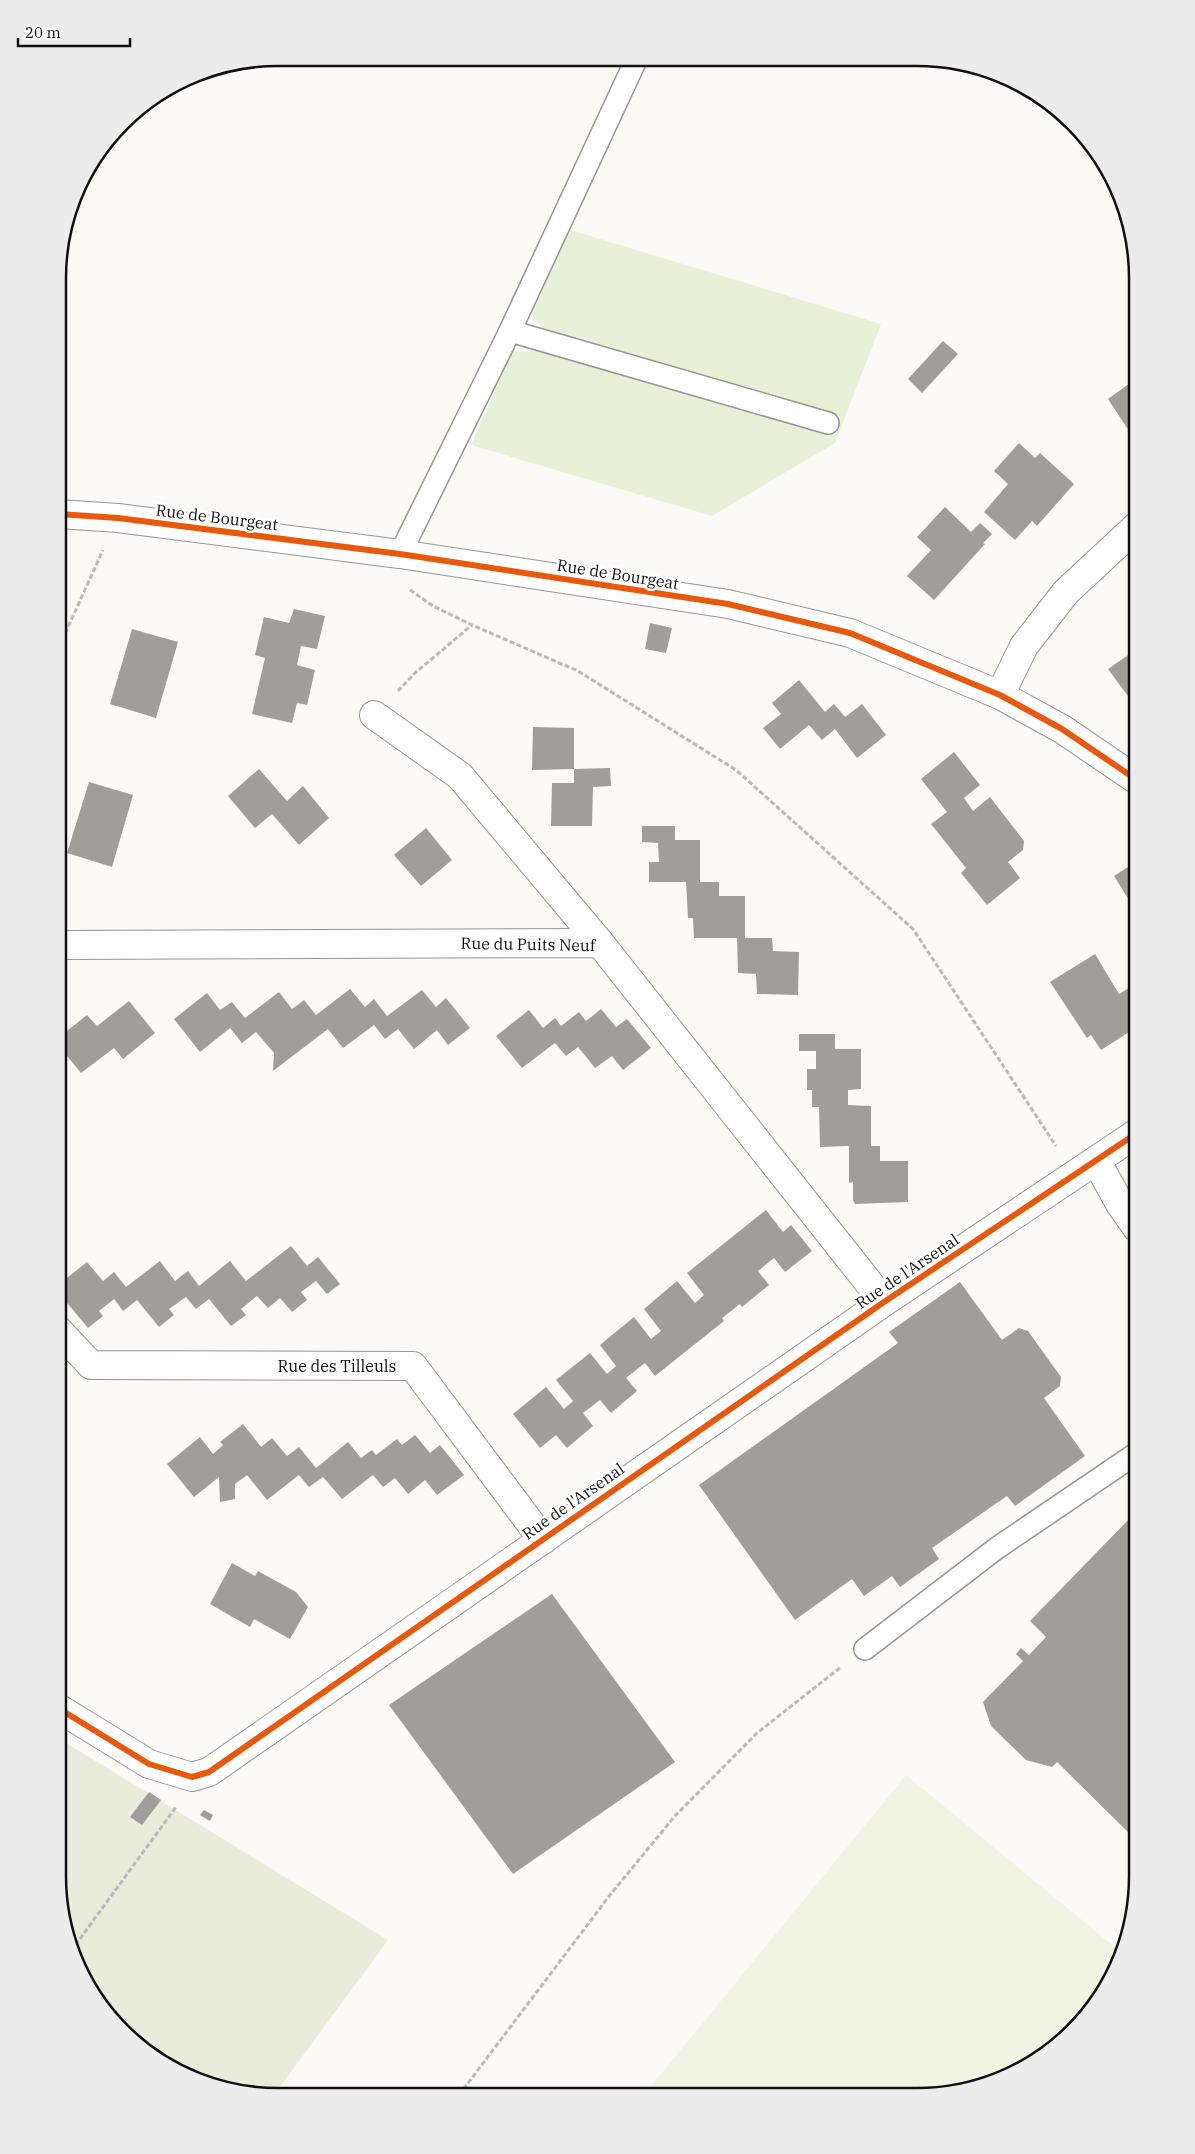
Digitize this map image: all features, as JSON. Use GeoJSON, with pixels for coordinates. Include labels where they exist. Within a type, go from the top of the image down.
{"type":"FeatureCollection","features":[{"type":"Feature","properties":{"kind":"street","name":"Rue de Bourgeat"},"geometry":{"type":"LineString","coordinates":[[66,514],[118,518],[400,554],[728,604],[832,628],[850,633],[1000,695],[1062,730],[1129,775]]}},
{"type":"Feature","properties":{"kind":"street"},"geometry":{"type":"LineString","coordinates":[[1000,695],[1024,646],[1066,592],[1129,533]]}},
{"type":"Feature","properties":{"kind":"street"},"geometry":{"type":"LineString","coordinates":[[374,716],[460,776],[600,942]]}},
{"type":"Feature","properties":{"kind":"street","name":"Rue du Puits Neuf"},"geometry":{"type":"LineString","coordinates":[[66,945],[600,942],[884,1302]]}},
{"type":"Feature","properties":{"kind":"street","name":"Rue de l'Arsenal"},"geometry":{"type":"LineString","coordinates":[[192,1778],[209,1772],[884,1302],[1129,1138]]}},
{"type":"Feature","properties":{"kind":"street"},"geometry":{"type":"LineString","coordinates":[[1086,1168],[1129,1198]]}},
{"type":"Feature","properties":{"kind":"street","name":"Rue des Tilleuls"},"geometry":{"type":"LineString","coordinates":[[66,1338],[91,1365],[413,1366],[543,1540]]}},
{"type":"Feature","properties":{"kind":"street"},"geometry":{"type":"LineString","coordinates":[[66,1713],[149,1764],[192,1778]]}},
{"type":"Feature","properties":{"kind":"lane"},"geometry":{"type":"LineString","coordinates":[[400,554],[510,331],[633,66]]}},
{"type":"Feature","properties":{"kind":"lane"},"geometry":{"type":"LineString","coordinates":[[510,331],[828,423]]}},
{"type":"Feature","properties":{"kind":"lane"},"geometry":{"type":"LineString","coordinates":[[866,1649],[997,1548],[1129,1458]]}},
{"type":"Feature","properties":{"kind":"path"},"geometry":{"type":"LineString","coordinates":[[66,632],[118,518]]}},
{"type":"Feature","properties":{"kind":"path"},"geometry":{"type":"LineString","coordinates":[[400,554],[398,582],[433,606],[578,671],[736,770],[913,929],[1086,1168]]}},
{"type":"Feature","properties":{"kind":"path"},"geometry":{"type":"LineString","coordinates":[[415,673],[472,625]]}},
{"type":"Feature","properties":{"kind":"path"},"geometry":{"type":"LineString","coordinates":[[464,2088],[610,1895],[675,1816],[757,1733],[866,1649]]}},
{"type":"Feature","properties":{"kind":"path"},"geometry":{"type":"LineString","coordinates":[[77,1942],[176,1808],[192,1778]]}},
{"type":"Feature","properties":{"kind":"green space"},"geometry":{"type":"Polygon","coordinates":[[[567,229],[881,324],[835,443],[712,516],[471,445],[512,352],[534,350],[543,328],[529,313],[567,229]]]}},
{"type":"Feature","properties":{"kind":"green space"},"geometry":{"type":"Polygon","coordinates":[[[66,1743],[388,1940],[279,2088],[251,2086],[224,2081],[197,2072],[172,2059],[149,2044],[128,2026],[102,1993],[82,1957],[73,1930],[68,1903],[66,1875],[66,1743]]]}},
{"type":"Feature","properties":{"kind":"green space"},"geometry":{"type":"Polygon","coordinates":[[[906,1775],[1116,1948],[1100,1982],[1085,2005],[1067,2026],[1046,2044],[1010,2066],[971,2081],[944,2086],[916,2088],[650,2088],[906,1775]]]}},
{"type":"Feature","properties":{"kind":"building"},"geometry":{"type":"Polygon","coordinates":[[[943,341],[958,354],[922,393],[908,379],[943,341]]]}},
{"type":"Feature","properties":{"kind":"building"},"geometry":{"type":"Polygon","coordinates":[[[1129,384],[1129,431],[1108,399],[1129,384]]]}},
{"type":"Feature","properties":{"kind":"building"},"geometry":{"type":"Polygon","coordinates":[[[1019,443],[1035,458],[1040,453],[1074,484],[1037,526],[1032,521],[1015,540],[984,512],[1008,484],[994,471],[1019,443]]]}},
{"type":"Feature","properties":{"kind":"building"},"geometry":{"type":"Polygon","coordinates":[[[945,507],[971,532],[980,523],[992,534],[934,600],[907,576],[931,550],[917,537],[945,507]]]}},
{"type":"Feature","properties":{"kind":"building"},"geometry":{"type":"Polygon","coordinates":[[[294,609],[325,616],[317,649],[301,646],[297,665],[315,670],[307,705],[297,703],[292,723],[252,714],[265,658],[255,655],[264,617],[289,623],[294,609]]]}},
{"type":"Feature","properties":{"kind":"building"},"geometry":{"type":"Polygon","coordinates":[[[650,623],[672,628],[666,653],[645,649],[650,623]]]}},
{"type":"Feature","properties":{"kind":"building"},"geometry":{"type":"Polygon","coordinates":[[[132,629],[178,642],[156,718],[110,704],[132,629]]]}},
{"type":"Feature","properties":{"kind":"building"},"geometry":{"type":"Polygon","coordinates":[[[1129,654],[1129,698],[1108,669],[1129,654]]]}},
{"type":"Feature","properties":{"kind":"building"},"geometry":{"type":"Polygon","coordinates":[[[799,680],[825,712],[834,704],[845,717],[862,704],[886,735],[857,758],[835,729],[822,740],[809,725],[780,749],[763,728],[781,714],[772,703],[799,680]]]}},
{"type":"Feature","properties":{"kind":"building"},"geometry":{"type":"Polygon","coordinates":[[[533,727],[574,728],[574,769],[532,770],[533,727]]]}},
{"type":"Feature","properties":{"kind":"building"},"geometry":{"type":"Polygon","coordinates":[[[954,752],[980,785],[964,798],[973,811],[990,797],[1024,841],[1023,850],[1008,862],[1020,878],[987,905],[961,873],[966,868],[931,824],[947,812],[921,779],[954,752]]]}},
{"type":"Feature","properties":{"kind":"building"},"geometry":{"type":"Polygon","coordinates":[[[610,768],[611,786],[593,787],[592,826],[551,826],[552,783],[574,783],[574,769],[610,768]]]}},
{"type":"Feature","properties":{"kind":"building"},"geometry":{"type":"Polygon","coordinates":[[[259,769],[287,801],[303,786],[329,818],[299,845],[272,814],[255,828],[228,796],[259,769]]]}},
{"type":"Feature","properties":{"kind":"building"},"geometry":{"type":"Polygon","coordinates":[[[89,782],[133,795],[112,867],[67,853],[89,782]]]}},
{"type":"Feature","properties":{"kind":"building"},"geometry":{"type":"Polygon","coordinates":[[[642,826],[675,826],[675,840],[700,840],[700,882],[719,882],[719,896],[745,896],[745,938],[772,938],[773,951],[799,952],[798,995],[757,994],[756,974],[738,973],[737,938],[694,938],[693,918],[688,918],[686,882],[649,882],[649,862],[659,862],[658,843],[642,842],[642,826]]]}},
{"type":"Feature","properties":{"kind":"building"},"geometry":{"type":"Polygon","coordinates":[[[426,828],[452,860],[421,886],[394,855],[426,828]]]}},
{"type":"Feature","properties":{"kind":"building"},"geometry":{"type":"Polygon","coordinates":[[[1129,866],[1129,900],[1114,876],[1129,866]]]}},
{"type":"Feature","properties":{"kind":"building"},"geometry":{"type":"Polygon","coordinates":[[[1095,954],[1119,994],[1129,988],[1129,1032],[1101,1050],[1091,1035],[1087,1038],[1050,982],[1095,954]]]}},
{"type":"Feature","properties":{"kind":"building"},"geometry":{"type":"Polygon","coordinates":[[[350,989],[365,1007],[374,999],[387,1016],[422,990],[436,1007],[446,998],[470,1028],[448,1045],[437,1030],[414,1049],[398,1029],[385,1039],[374,1025],[343,1048],[328,1029],[273,1071],[274,1053],[256,1032],[242,1043],[230,1028],[200,1052],[174,1019],[207,993],[220,1010],[232,1002],[245,1018],[279,992],[292,1009],[304,1000],[316,1015],[350,989]]]}},
{"type":"Feature","properties":{"kind":"building"},"geometry":{"type":"Polygon","coordinates":[[[129,1001],[155,1033],[123,1059],[114,1048],[81,1073],[66,1055],[66,1032],[87,1015],[97,1026],[129,1001]]]}},
{"type":"Feature","properties":{"kind":"building"},"geometry":{"type":"Polygon","coordinates":[[[601,1009],[616,1027],[627,1019],[651,1048],[623,1070],[612,1056],[595,1068],[578,1047],[566,1056],[555,1043],[522,1068],[496,1036],[529,1010],[543,1028],[555,1018],[561,1026],[579,1012],[586,1021],[601,1009]]]}},
{"type":"Feature","properties":{"kind":"building"},"geometry":{"type":"Polygon","coordinates":[[[799,1034],[835,1034],[835,1049],[861,1049],[861,1089],[848,1090],[848,1105],[871,1106],[871,1146],[880,1146],[880,1161],[908,1161],[908,1202],[855,1204],[853,1200],[853,1182],[849,1183],[849,1146],[820,1147],[819,1107],[812,1107],[812,1090],[807,1090],[807,1069],[816,1069],[816,1051],[799,1051],[799,1034]]]}},
{"type":"Feature","properties":{"kind":"building"},"geometry":{"type":"Polygon","coordinates":[[[766,1210],[783,1232],[791,1225],[812,1251],[785,1272],[774,1258],[758,1271],[769,1285],[742,1307],[740,1304],[722,1318],[724,1321],[655,1376],[645,1363],[626,1378],[637,1391],[611,1413],[600,1400],[583,1413],[593,1426],[567,1448],[556,1435],[540,1448],[513,1414],[546,1387],[564,1409],[573,1401],[556,1380],[590,1353],[607,1374],[616,1366],[600,1345],[634,1317],[651,1339],[661,1331],[644,1309],[677,1281],[695,1303],[704,1295],[687,1273],[766,1210]]]}},
{"type":"Feature","properties":{"kind":"building"},"geometry":{"type":"Polygon","coordinates":[[[291,1246],[307,1266],[318,1257],[340,1284],[327,1294],[316,1281],[301,1292],[307,1300],[292,1312],[280,1298],[268,1308],[257,1296],[241,1309],[246,1315],[231,1326],[209,1299],[196,1309],[186,1297],[169,1309],[174,1315],[159,1327],[137,1300],[123,1311],[114,1299],[99,1311],[103,1316],[88,1328],[66,1302],[66,1279],[87,1262],[103,1281],[114,1272],[126,1287],[160,1261],[175,1281],[188,1271],[199,1286],[230,1261],[246,1281],[291,1246]]]}},
{"type":"Feature","properties":{"kind":"building"},"geometry":{"type":"Polygon","coordinates":[[[960,1282],[1002,1340],[1019,1328],[1028,1331],[1061,1377],[1060,1386],[1044,1398],[1085,1456],[1015,1506],[1007,1496],[932,1548],[939,1559],[900,1587],[892,1576],[864,1596],[852,1579],[795,1620],[699,1485],[898,1343],[889,1332],[960,1282]]]}},
{"type":"Feature","properties":{"kind":"building"},"geometry":{"type":"Polygon","coordinates":[[[243,1424],[261,1447],[272,1438],[287,1456],[299,1447],[316,1468],[348,1442],[361,1458],[372,1450],[376,1455],[397,1439],[402,1445],[415,1435],[430,1453],[440,1445],[464,1475],[437,1495],[425,1480],[408,1494],[395,1478],[383,1487],[373,1475],[342,1499],[323,1477],[309,1487],[299,1475],[267,1500],[247,1475],[235,1484],[235,1499],[220,1502],[219,1477],[194,1497],[167,1464],[200,1437],[213,1454],[223,1445],[220,1442],[243,1424]]]}},
{"type":"Feature","properties":{"kind":"building"},"geometry":{"type":"Polygon","coordinates":[[[1129,1519],[1129,1833],[1057,1762],[1052,1767],[1026,1760],[991,1726],[983,1702],[1023,1661],[1016,1654],[1021,1648],[1029,1655],[1046,1637],[1030,1621],[1129,1519]]]}},
{"type":"Feature","properties":{"kind":"building"},"geometry":{"type":"Polygon","coordinates":[[[232,1563],[255,1576],[258,1571],[296,1592],[308,1607],[290,1639],[254,1619],[250,1627],[210,1604],[232,1563]]]}},
{"type":"Feature","properties":{"kind":"building"},"geometry":{"type":"Polygon","coordinates":[[[552,1594],[675,1762],[513,1874],[389,1705],[552,1594]]]}},
{"type":"Feature","properties":{"kind":"building"},"geometry":{"type":"Polygon","coordinates":[[[149,1792],[161,1800],[142,1825],[130,1817],[149,1792]]]}},
{"type":"Feature","properties":{"kind":"building"},"geometry":{"type":"Polygon","coordinates":[[[204,1810],[213,1815],[210,1821],[200,1815],[204,1810]]]}},
{"type":"Feature","properties":{"kind":"cycle path"},"geometry":{"type":"LineString","coordinates":[[66,514],[118,518],[400,554],[728,604],[850,633],[1000,695],[1062,729],[1129,775]]}},
{"type":"Feature","properties":{"kind":"cycle path"},"geometry":{"type":"LineString","coordinates":[[66,1713],[149,1764],[192,1777],[209,1772],[884,1302],[1129,1138]]}}]}
